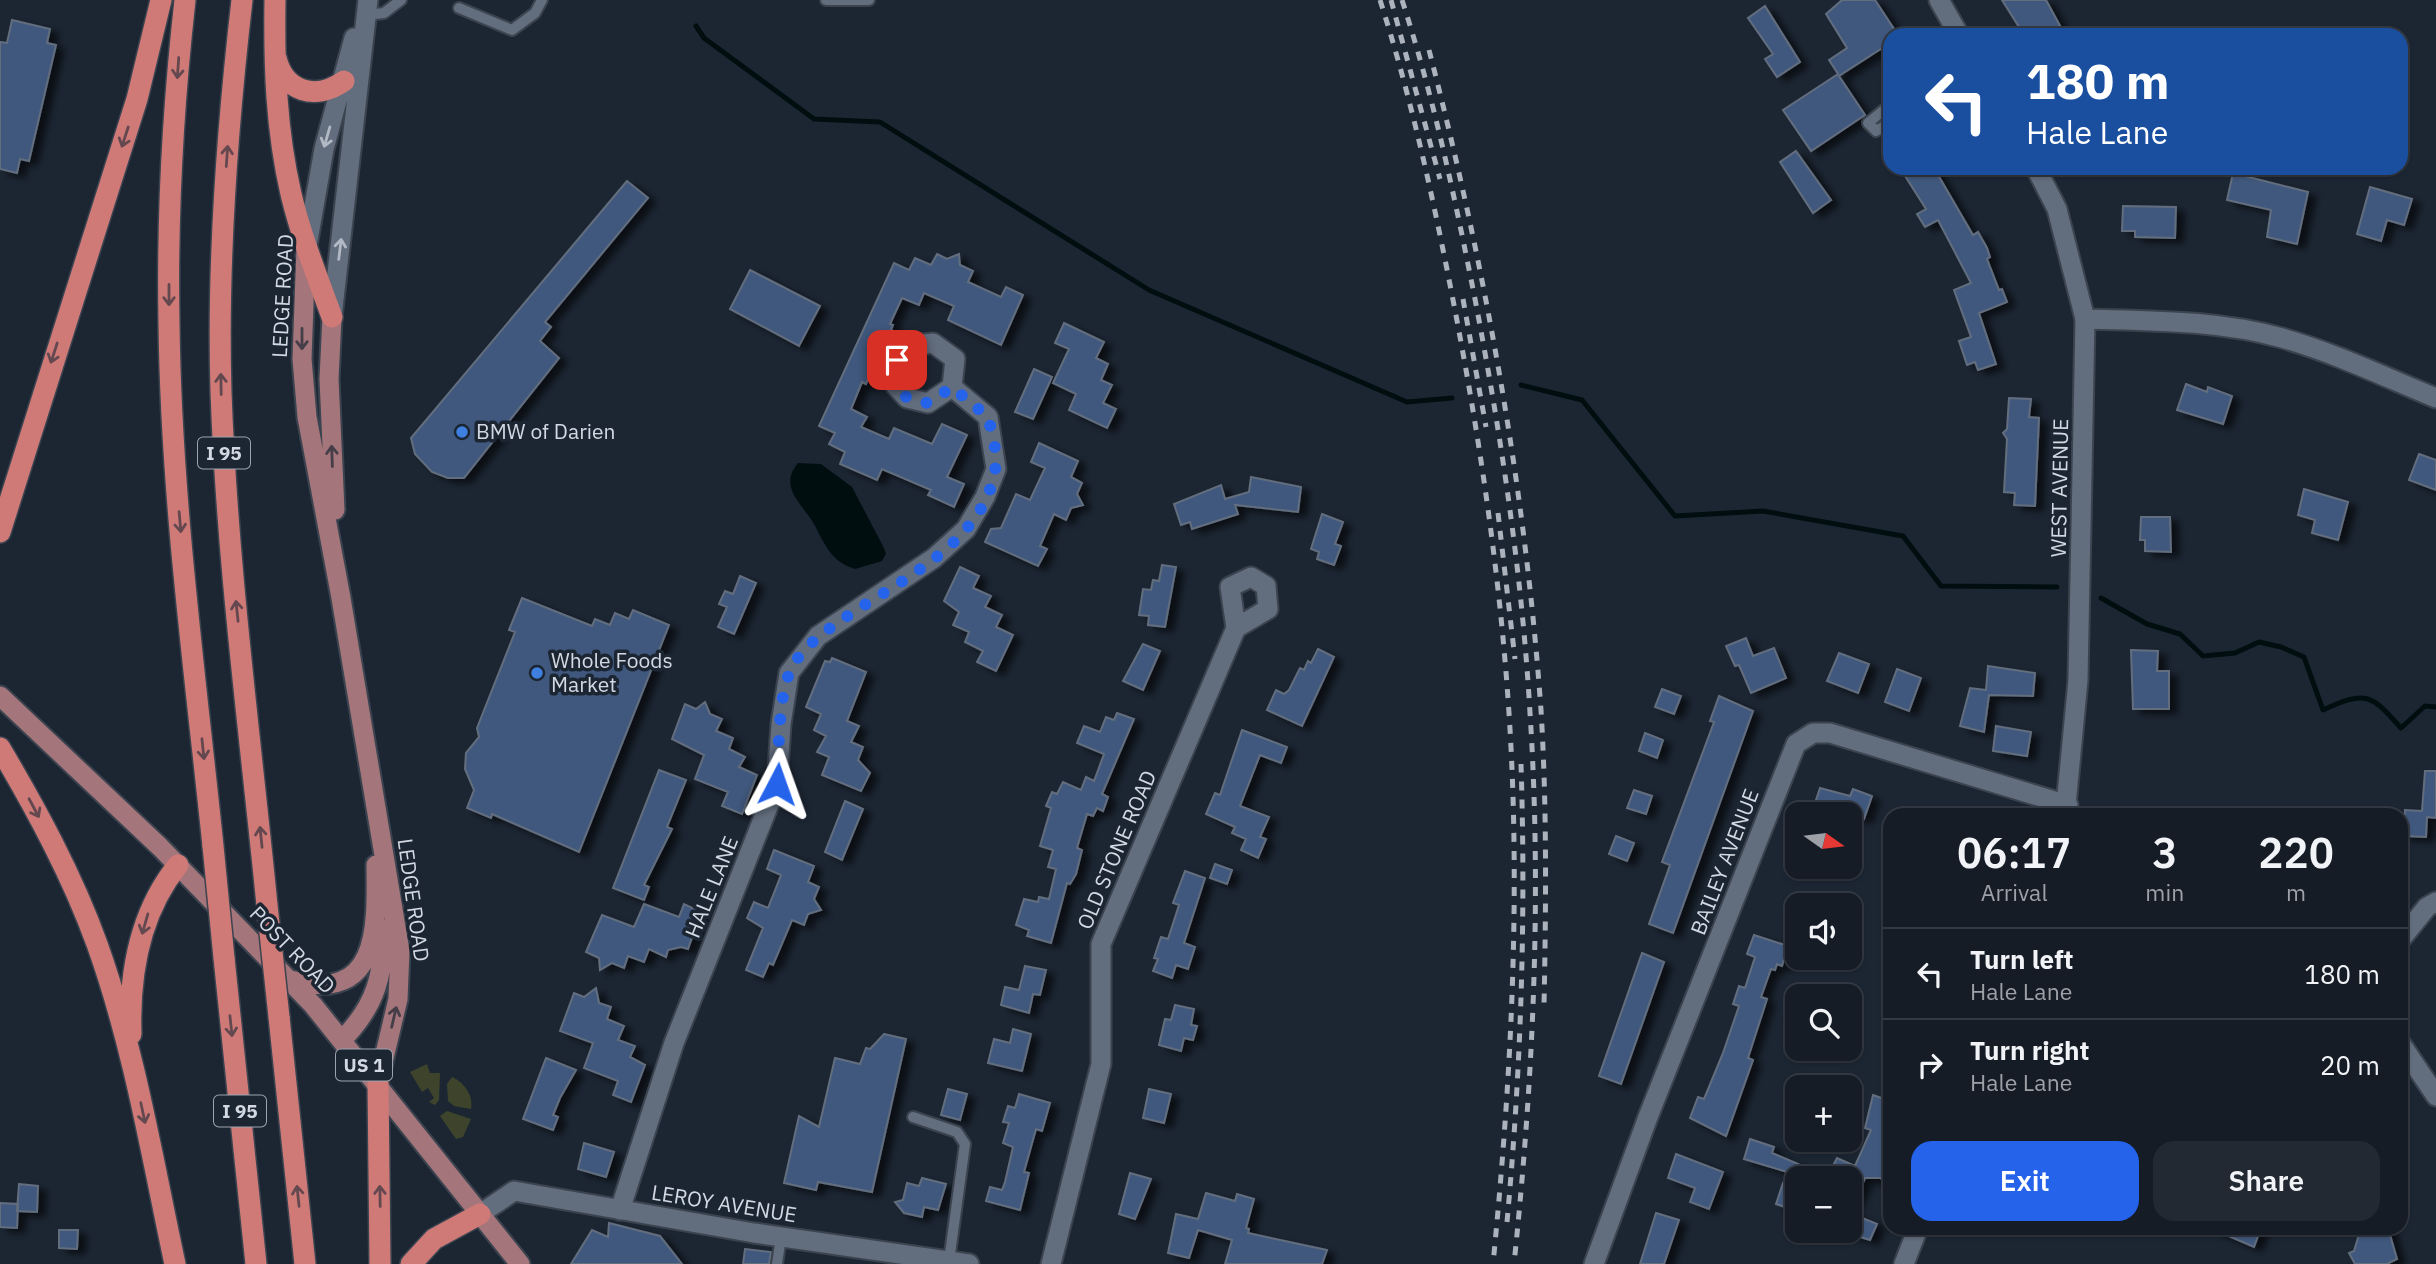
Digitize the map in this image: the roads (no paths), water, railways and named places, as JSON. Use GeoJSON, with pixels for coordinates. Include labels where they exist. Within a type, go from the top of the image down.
{"type":"FeatureCollection","features":[{"type":"Feature","properties":{"kind":"highway"},"geometry":{"type":"LineString","coordinates":[[1,526],[137,99],[160,0]]}},
{"type":"Feature","properties":{"kind":"highway","name":"I 95"},"geometry":{"type":"LineString","coordinates":[[186,0],[170,188],[169,324],[180,527],[256,1264]]}},
{"type":"Feature","properties":{"kind":"highway","name":"I 95"},"geometry":{"type":"LineString","coordinates":[[242,0],[224,191],[221,390],[229,522],[305,1264]]}},
{"type":"Feature","properties":{"kind":"highway"},"geometry":{"type":"LineString","coordinates":[[275,0],[274,39],[281,141],[291,196],[332,317]]}},
{"type":"Feature","properties":{"kind":"highway"},"geometry":{"type":"LineString","coordinates":[[274,39],[280,71],[299,90],[317,93],[344,81]]}},
{"type":"Feature","properties":{"kind":"highway"},"geometry":{"type":"LineString","coordinates":[[0,748],[53,844],[89,923],[108,978],[136,1080],[175,1264]]}},
{"type":"Feature","properties":{"kind":"highway"},"geometry":{"type":"LineString","coordinates":[[136,1080],[130,1007],[137,959],[151,905],[178,865]]}},
{"type":"Feature","properties":{"kind":"highway"},"geometry":{"type":"LineString","coordinates":[[378,1083],[380,1264]]}},
{"type":"Feature","properties":{"kind":"highway"},"geometry":{"type":"LineString","coordinates":[[411,1264],[434,1239],[480,1214]]}},
{"type":"Feature","properties":{"kind":"main road","name":"LEDGE ROAD"},"geometry":{"type":"LineString","coordinates":[[307,247],[302,313],[303,388],[398,932],[400,967],[396,1015],[378,1083]]}},
{"type":"Feature","properties":{"kind":"main road","name":"LEDGE ROAD"},"geometry":{"type":"LineString","coordinates":[[332,317],[329,379],[341,598]]}},
{"type":"Feature","properties":{"kind":"main road","name":"POST ROAD"},"geometry":{"type":"LineString","coordinates":[[0,696],[178,865],[290,980],[343,1039],[520,1264]]}},
{"type":"Feature","properties":{"kind":"main road","name":"LEDGE ROAD"},"geometry":{"type":"LineString","coordinates":[[343,1039],[367,1011],[378,988],[383,959],[377,909],[376,805]]}},
{"type":"Feature","properties":{"kind":"main road","name":"LEDGE ROAD"},"geometry":{"type":"LineString","coordinates":[[290,980],[331,985],[356,975],[368,958],[377,909]]}},
{"type":"Feature","properties":{"kind":"street"},"geometry":{"type":"LineString","coordinates":[[1939,0],[1955,28]]}},
{"type":"Feature","properties":{"kind":"street","name":"LEDGE ROAD"},"geometry":{"type":"LineString","coordinates":[[307,247],[324,149],[366,5]]}},
{"type":"Feature","properties":{"kind":"street","name":"LEDGE ROAD"},"geometry":{"type":"LineString","coordinates":[[332,317],[366,5]]}},
{"type":"Feature","properties":{"kind":"street","name":"WEST AVENUE"},"geometry":{"type":"LineString","coordinates":[[2040,175],[2057,209],[2085,319],[2078,680],[2067,808]]}},
{"type":"Feature","properties":{"kind":"street"},"geometry":{"type":"LineString","coordinates":[[2085,319],[2199,323],[2280,337],[2336,356],[2436,398]]}},
{"type":"Feature","properties":{"kind":"street","name":"HALE LANE"},"geometry":{"type":"LineString","coordinates":[[620,1210],[674,1043],[777,784],[781,724],[789,673],[818,636],[934,558],[966,529],[985,498],[996,469],[988,417],[952,387]]}},
{"type":"Feature","properties":{"kind":"street","name":"OLD STONE ROAD"},"geometry":{"type":"LineString","coordinates":[[1051,1264],[1101,1064],[1101,944],[1236,628]]}},
{"type":"Feature","properties":{"kind":"street","name":"BAILEY AVENUE"},"geometry":{"type":"LineString","coordinates":[[1594,1264],[1648,1117],[1796,744],[1813,733],[1830,733],[2061,808]]}},
{"type":"Feature","properties":{"kind":"street"},"geometry":{"type":"LineString","coordinates":[[2408,930],[2427,907],[2436,902]]}},
{"type":"Feature","properties":{"kind":"street"},"geometry":{"type":"LineString","coordinates":[[2408,1055],[2436,1097]]}},
{"type":"Feature","properties":{"kind":"street","name":"LEROY AVENUE"},"geometry":{"type":"LineString","coordinates":[[480,1214],[514,1191],[781,1237],[959,1263]]}},
{"type":"Feature","properties":{"kind":"street"},"geometry":{"type":"LineString","coordinates":[[1904,1264],[1915,1235]]}},
{"type":"Feature","properties":{"kind":"lane"},"geometry":{"type":"LineString","coordinates":[[366,5],[384,13],[401,0]]}},
{"type":"Feature","properties":{"kind":"lane"},"geometry":{"type":"LineString","coordinates":[[459,8],[512,30],[535,13],[542,0]]}},
{"type":"Feature","properties":{"kind":"lane"},"geometry":{"type":"LineString","coordinates":[[826,0],[869,0]]}},
{"type":"Feature","properties":{"kind":"lane"},"geometry":{"type":"LineString","coordinates":[[1883,110],[1868,123],[1875,131],[1883,127]]}},
{"type":"Feature","properties":{"kind":"lane"},"geometry":{"type":"LineString","coordinates":[[913,1117],[957,1132],[965,1144],[959,1263]]}},
{"type":"Feature","properties":{"kind":"lane"},"geometry":{"type":"LineString","coordinates":[[777,1264],[781,1237]]}},
{"type":"Feature","properties":{"kind":"waterway"},"geometry":{"type":"LineString","coordinates":[[696,26],[704,38],[814,119],[880,122],[1149,290],[1407,402],[1452,398]]}},
{"type":"Feature","properties":{"kind":"waterway"},"geometry":{"type":"LineString","coordinates":[[1521,385],[1582,400],[1675,516],[1763,511],[1903,536],[1941,586],[2057,587]]}},
{"type":"Feature","properties":{"kind":"waterway"},"geometry":{"type":"LineString","coordinates":[[2101,598],[2147,624],[2180,634],[2203,656],[2235,653],[2259,642],[2281,647],[2304,657],[2323,710],[2349,700],[2367,699],[2382,708],[2401,728],[2425,706],[2436,707]]}},
{"type":"Feature","properties":{"kind":"railway"},"geometry":{"type":"LineString","coordinates":[[1380,0],[1422,151],[1454,305],[1488,508],[1505,662],[1512,782],[1514,920],[1505,1126],[1493,1264]]}},
{"type":"Feature","properties":{"kind":"railway"},"geometry":{"type":"LineString","coordinates":[[1391,0],[1440,179]]}},
{"type":"Feature","properties":{"kind":"railway"},"geometry":{"type":"LineString","coordinates":[[1402,0],[1434,111],[1475,299],[1509,505],[1522,609],[1534,782],[1535,920],[1531,1057],[1514,1264]]}},
{"type":"Feature","properties":{"kind":"railway"},"geometry":{"type":"LineString","coordinates":[[1429,50],[1485,295],[1525,543],[1543,747],[1546,858],[1544,1006]]}},
{"type":"Feature","properties":{"kind":"railway"},"geometry":{"type":"LineString","coordinates":[[1463,299],[1486,427]]}},
{"type":"Feature","properties":{"kind":"railway"},"geometry":{"type":"LineString","coordinates":[[1498,513],[1515,659]]}},
{"type":"Feature","properties":{"kind":"railway"},"geometry":{"type":"LineString","coordinates":[[1507,1222],[1521,993],[1521,764]]}},
{"type":"Feature","properties":{"kind":"place","name":"BMW of Darien"},"geometry":{"type":"Point","coordinates":[462,432]}},
{"type":"Feature","properties":{"kind":"place","name":"Whole Foods Market"},"geometry":{"type":"Point","coordinates":[537,673]}}]}
